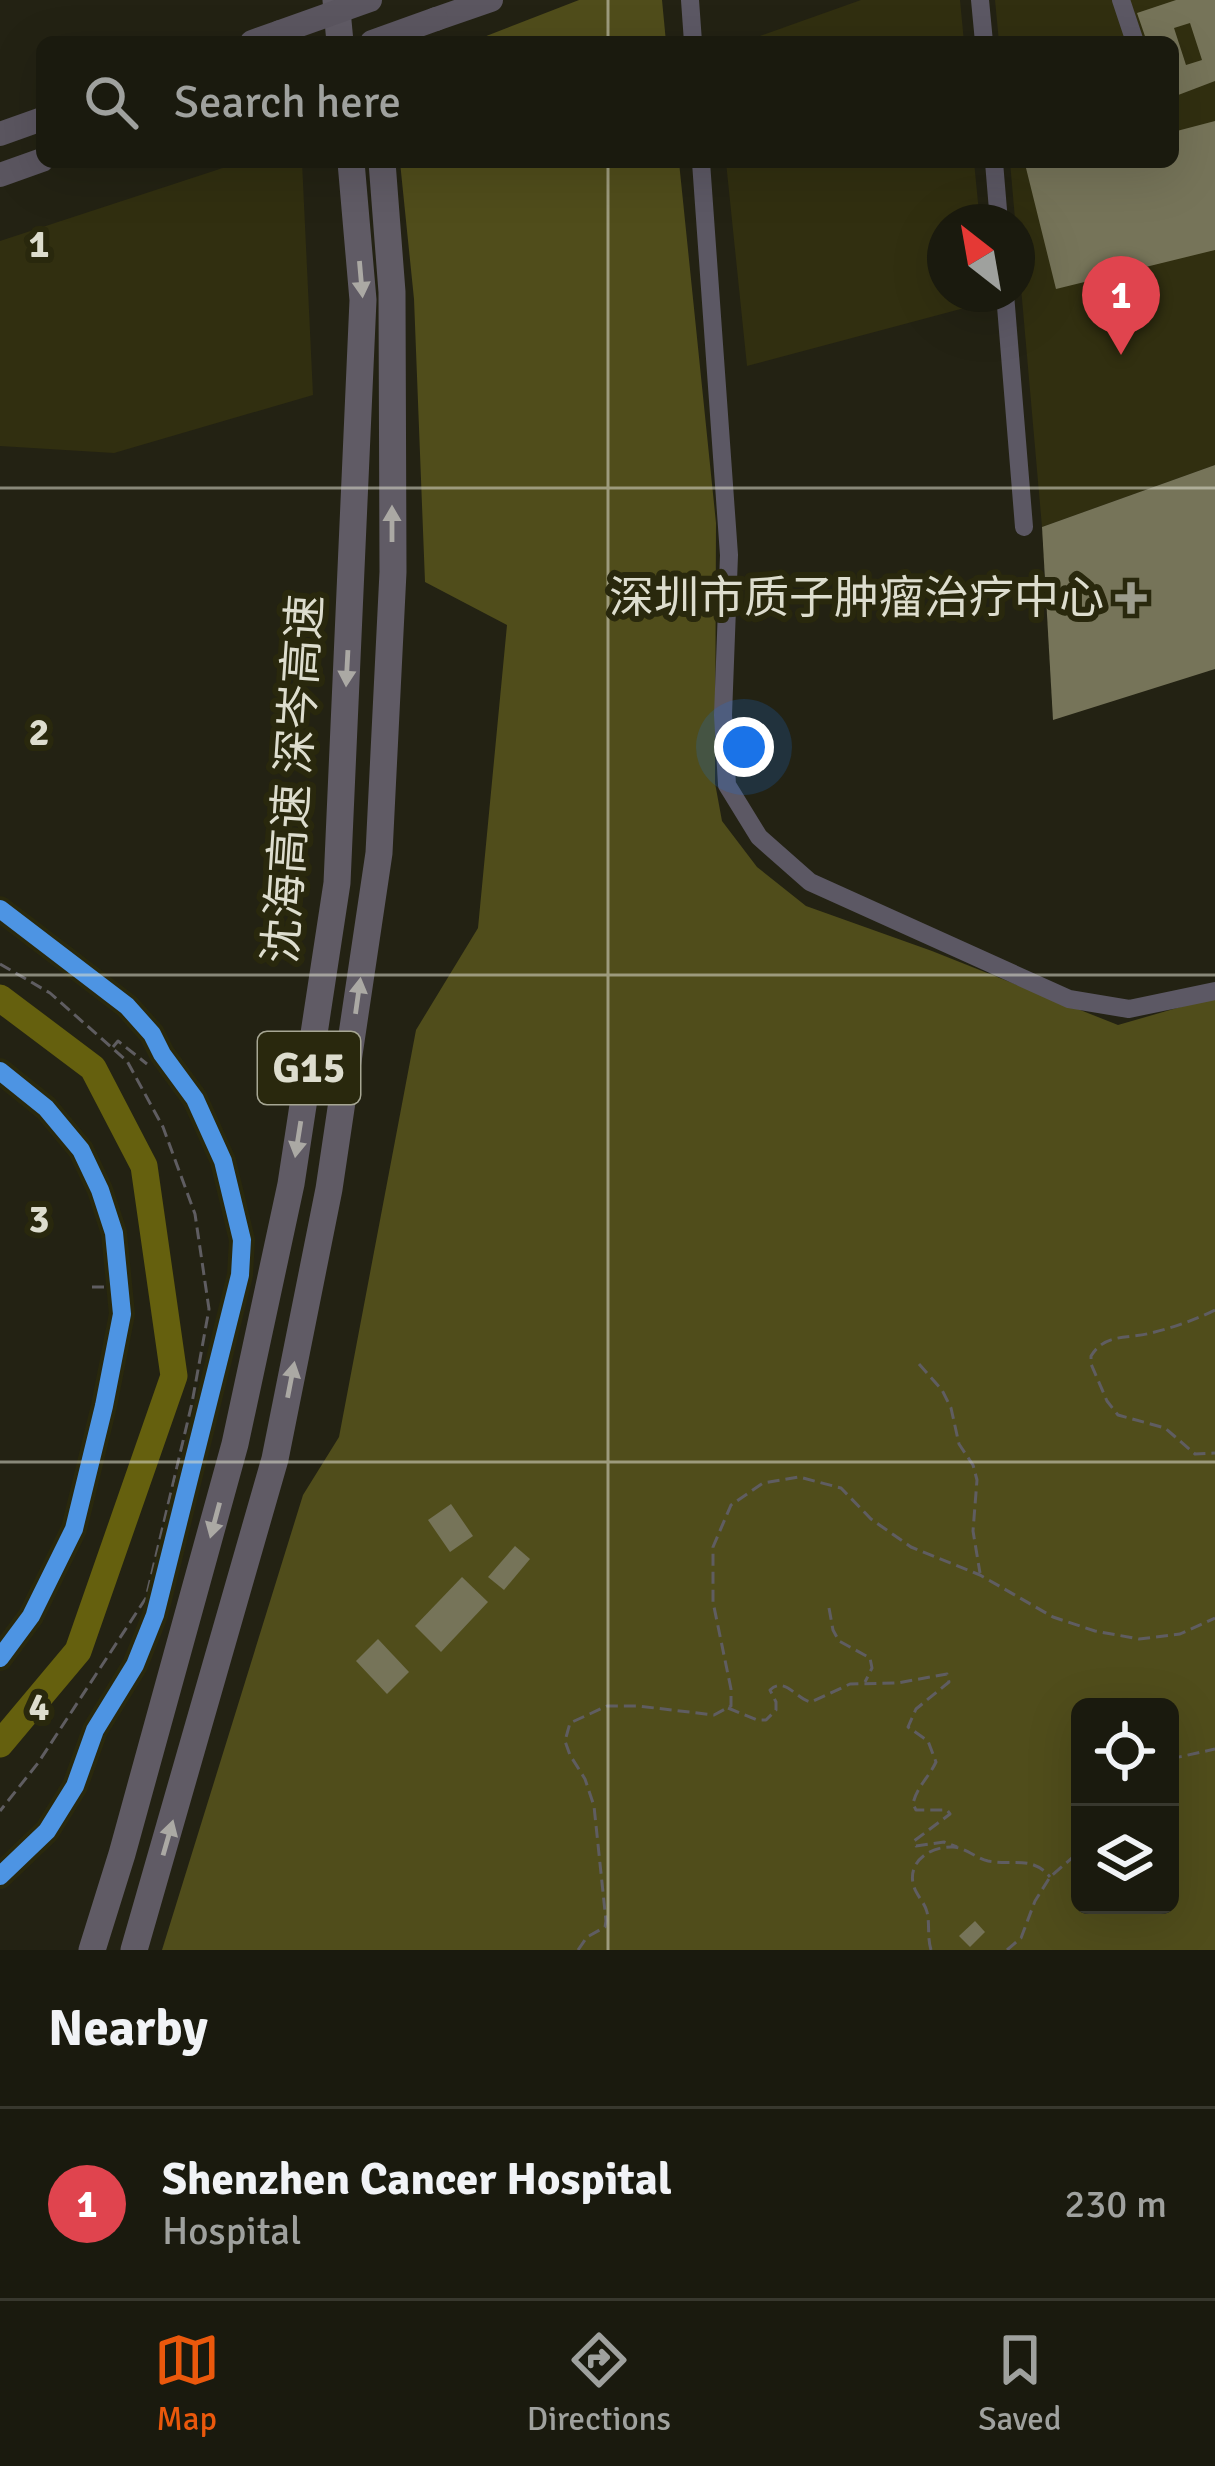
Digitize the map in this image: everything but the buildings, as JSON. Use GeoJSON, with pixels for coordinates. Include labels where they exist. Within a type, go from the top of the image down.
{"type":"FeatureCollection","features":[{"type":"Feature","properties":{"kind":"highway"},"geometry":{"type":"LineString","coordinates":[[336,0],[339,36]]}},
{"type":"Feature","properties":{"kind":"highway"},"geometry":{"type":"LineString","coordinates":[[370,0],[373,36]]}},
{"type":"Feature","properties":{"kind":"highway","name":"沈海高速 深岑高速"},"geometry":{"type":"LineString","coordinates":[[92,1950],[235,1444],[291,1184],[334,906],[363,300],[352,168]]}},
{"type":"Feature","properties":{"kind":"highway","name":"沈海高速 深岑高速"},"geometry":{"type":"LineString","coordinates":[[134,1950],[275,1459],[329,1190],[379,853],[392,572],[392,292],[382,168]]}},
{"type":"Feature","properties":{"kind":"main road"},"geometry":{"type":"LineString","coordinates":[[269,36],[370,0]]}},
{"type":"Feature","properties":{"kind":"main road"},"geometry":{"type":"LineString","coordinates":[[390,36],[490,0]]}},
{"type":"Feature","properties":{"kind":"main road"},"geometry":{"type":"LineString","coordinates":[[0,134],[36,121]]}},
{"type":"Feature","properties":{"kind":"main road"},"geometry":{"type":"LineString","coordinates":[[0,176],[36,162]]}},
{"type":"Feature","properties":{"kind":"street"},"geometry":{"type":"LineString","coordinates":[[690,0],[693,36]]}},
{"type":"Feature","properties":{"kind":"street"},"geometry":{"type":"LineString","coordinates":[[980,0],[983,36]]}},
{"type":"Feature","properties":{"kind":"street"},"geometry":{"type":"LineString","coordinates":[[1121,0],[1133,36]]}},
{"type":"Feature","properties":{"kind":"street"},"geometry":{"type":"LineString","coordinates":[[701,168],[729,555],[723,715],[727,785],[748,820],[810,882],[1069,999],[1130,1009],[1215,991]]}},
{"type":"Feature","properties":{"kind":"street"},"geometry":{"type":"LineString","coordinates":[[994,168],[998,204]]}},
{"type":"Feature","properties":{"kind":"street"},"geometry":{"type":"LineString","coordinates":[[1006,312],[1024,526]]}},
{"type":"Feature","properties":{"kind":"path"},"geometry":{"type":"LineString","coordinates":[[0,964],[50,993],[127,1061],[164,1127],[195,1214],[209,1309],[146,1598],[38,1763],[0,1811]]}},
{"type":"Feature","properties":{"kind":"path"},"geometry":{"type":"LineString","coordinates":[[112,1048],[118,1041],[148,1064]]}},
{"type":"Feature","properties":{"kind":"path"},"geometry":{"type":"LineString","coordinates":[[1215,1310],[1153,1333],[1103,1342],[1091,1356],[1091,1364],[1118,1415],[1165,1428],[1195,1454],[1215,1453]]}},
{"type":"Feature","properties":{"kind":"path"},"geometry":{"type":"LineString","coordinates":[[148,1632],[220,1358]]}},
{"type":"Feature","properties":{"kind":"path"},"geometry":{"type":"LineString","coordinates":[[919,1364],[942,1390],[957,1438],[973,1465],[980,1575]]}},
{"type":"Feature","properties":{"kind":"path"},"geometry":{"type":"LineString","coordinates":[[578,1950],[606,1921],[594,1806],[565,1741],[570,1723],[607,1706],[714,1715],[731,1706],[713,1602],[713,1547],[731,1505],[764,1483],[799,1477],[841,1488],[871,1519],[911,1547],[980,1575],[1053,1617],[1095,1630],[1138,1639],[1180,1634],[1215,1618]]}},
{"type":"Feature","properties":{"kind":"path"},"geometry":{"type":"LineString","coordinates":[[829,1608],[839,1641],[870,1658],[872,1668],[864,1683]]}},
{"type":"Feature","properties":{"kind":"path"},"geometry":{"type":"LineString","coordinates":[[728,1708],[766,1720],[776,1710],[770,1690],[779,1684],[811,1702],[842,1686],[944,1674],[949,1677],[945,1687],[916,1709],[908,1727],[928,1741],[936,1762],[913,1804],[916,1810],[950,1814],[914,1841],[916,1846],[944,1841],[985,1861],[1032,1863],[1049,1877]]}},
{"type":"Feature","properties":{"kind":"path"},"geometry":{"type":"LineString","coordinates":[[1179,1758],[1215,1749]]}},
{"type":"Feature","properties":{"kind":"path"},"geometry":{"type":"LineString","coordinates":[[0,1825],[40,1769],[38,1763]]}},
{"type":"Feature","properties":{"kind":"path"},"geometry":{"type":"LineString","coordinates":[[931,1950],[928,1915],[912,1873],[927,1853],[957,1847]]}},
{"type":"Feature","properties":{"kind":"path"},"geometry":{"type":"LineString","coordinates":[[1006,1950],[1021,1938],[1049,1877],[1071,1859]]}},
{"type":"Feature","properties":{"kind":"shaded area"},"geometry":{"type":"Polygon","coordinates":[[[579,0],[662,0],[665,36],[486,36],[579,0]]]}},
{"type":"Feature","properties":{"kind":"shaded area"},"geometry":{"type":"Polygon","coordinates":[[[861,0],[960,0],[963,36],[760,36],[861,0]]]}},
{"type":"Feature","properties":{"kind":"shaded area"},"geometry":{"type":"Polygon","coordinates":[[[995,0],[1215,0],[1215,465],[1042,527],[1023,312],[1035,312],[1035,204],[1014,204],[1011,168],[1179,168],[1179,36],[998,36],[995,0]]]}},
{"type":"Feature","properties":{"kind":"shaded area"},"geometry":{"type":"Polygon","coordinates":[[[223,168],[302,168],[313,395],[114,453],[0,446],[0,241],[223,168]]]}},
{"type":"Feature","properties":{"kind":"shaded area"},"geometry":{"type":"Polygon","coordinates":[[[401,168],[680,168],[716,523],[715,783],[722,821],[757,867],[806,906],[1118,1025],[1215,997],[1215,1950],[162,1950],[303,1495],[339,1437],[416,1030],[478,928],[507,625],[425,582],[414,299],[401,168]]]}},
{"type":"Feature","properties":{"kind":"shaded area"},"geometry":{"type":"Polygon","coordinates":[[[727,168],[975,168],[978,204],[927,204],[927,312],[950,312],[747,366],[727,168]]]}},
{"type":"Feature","properties":{"kind":"waterway"},"geometry":{"type":"LineString","coordinates":[[0,998],[93,1068],[144,1166],[174,1376],[78,1651],[0,1744]]}},
{"type":"Feature","properties":{"kind":"cycle path"},"geometry":{"type":"LineString","coordinates":[[0,909],[127,1006],[152,1034],[195,1099],[223,1161],[242,1240],[240,1275],[155,1615],[135,1665],[95,1730],[75,1786],[47,1831],[0,1876]]}},
{"type":"Feature","properties":{"kind":"cycle path"},"geometry":{"type":"LineString","coordinates":[[0,1071],[46,1108],[81,1150],[114,1233],[122,1314],[74,1529],[31,1616],[0,1658]]}},
{"type":"Feature","properties":{"kind":"place","name":"Shenzhen Cancer Hospital"},"geometry":{"type":"Point","coordinates":[1121,355]}},
{"type":"Feature","properties":{"kind":"place","name":"深圳市质子肿瘤治疗中心"},"geometry":{"type":"Point","coordinates":[1131,598]}}]}
